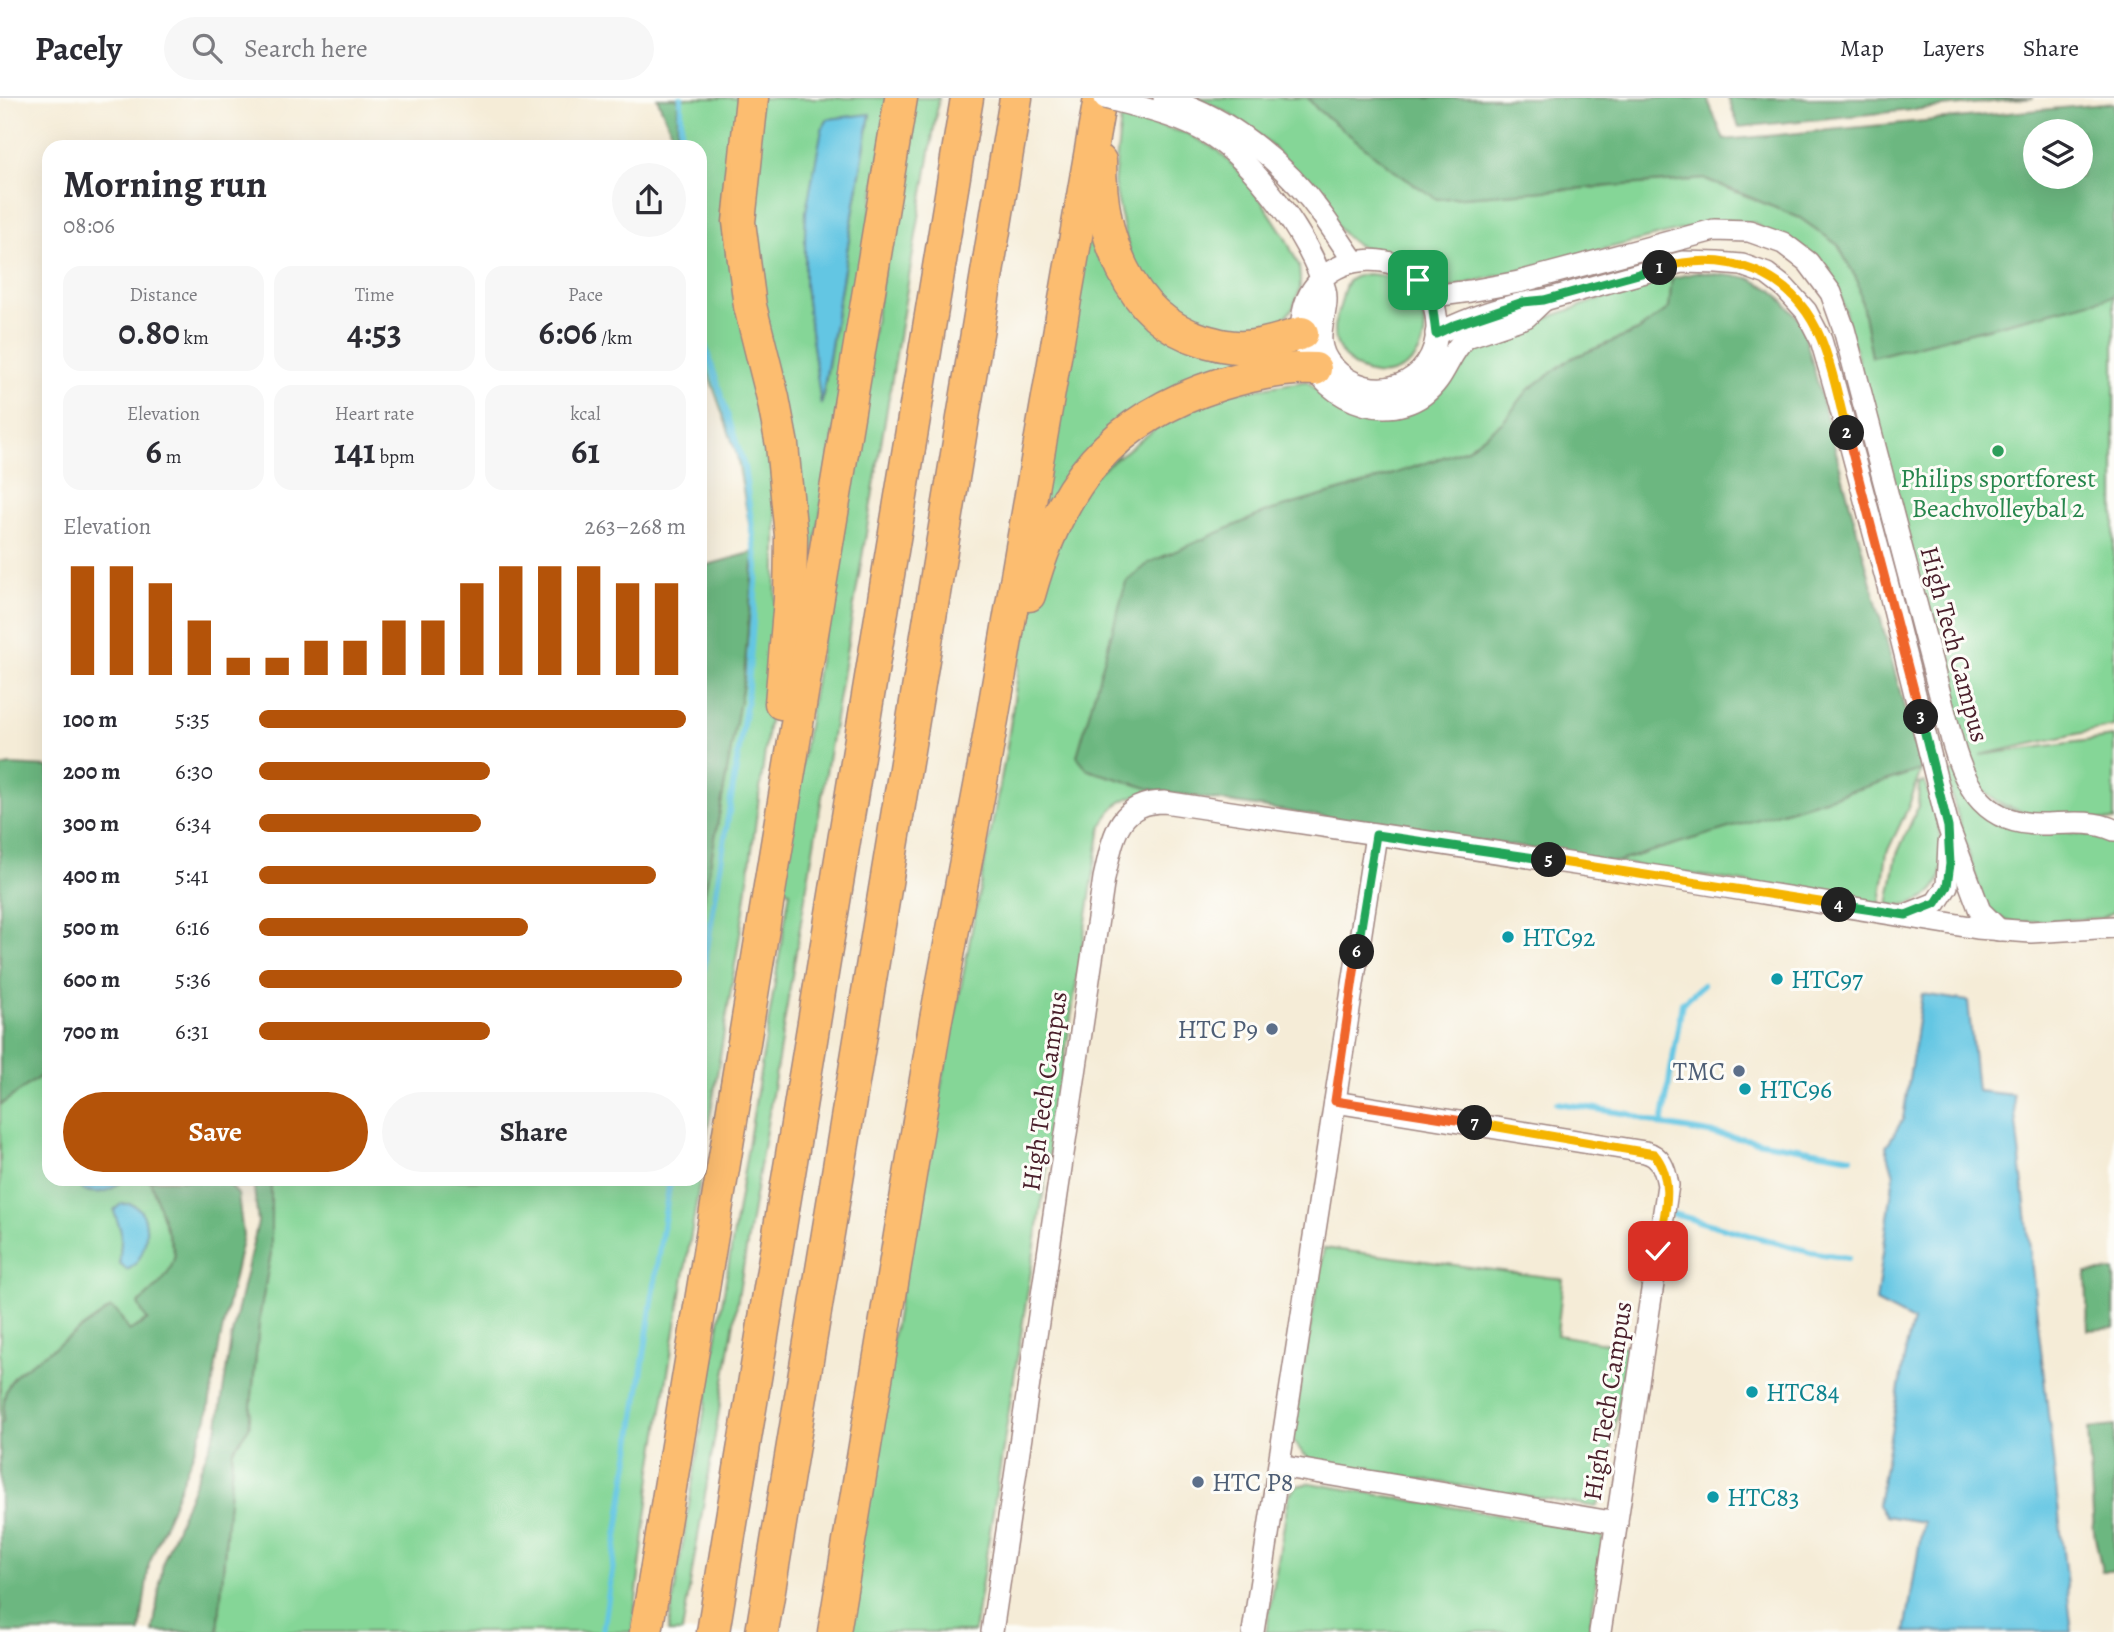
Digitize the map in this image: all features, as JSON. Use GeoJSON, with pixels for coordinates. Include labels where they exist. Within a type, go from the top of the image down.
{"type":"FeatureCollection","features":[{"type":"Feature","properties":{"kind":"highway"},"geometry":{"type":"LineString","coordinates":[[752,98],[740,222],[750,306],[782,445],[791,536],[789,612],[776,739],[773,874]]}},
{"type":"Feature","properties":{"kind":"highway"},"geometry":{"type":"LineString","coordinates":[[646,1632],[901,98]]}},
{"type":"Feature","properties":{"kind":"highway"},"geometry":{"type":"LineString","coordinates":[[713,1632],[967,98]]}},
{"type":"Feature","properties":{"kind":"highway"},"geometry":{"type":"LineString","coordinates":[[762,1632],[1016,98]]}},
{"type":"Feature","properties":{"kind":"highway"},"geometry":{"type":"LineString","coordinates":[[1111,100],[1101,137],[1100,171],[1105,218],[1116,256],[1142,300],[1164,320],[1190,337],[1227,346],[1243,348],[1302,333]]}},
{"type":"Feature","properties":{"kind":"highway"},"geometry":{"type":"LineString","coordinates":[[834,1632],[936,1019],[1111,100]]}},
{"type":"Feature","properties":{"kind":"highway"},"geometry":{"type":"LineString","coordinates":[[985,760],[998,743],[1030,592],[1048,536],[1066,501],[1097,458],[1122,432],[1195,392],[1262,373],[1324,368]]}},
{"type":"Feature","properties":{"kind":"street"},"geometry":{"type":"LineString","coordinates":[[1164,98],[1216,120],[1262,152],[1294,181],[1323,215],[1354,261]]}},
{"type":"Feature","properties":{"kind":"street"},"geometry":{"type":"LineString","coordinates":[[1111,100],[1190,123],[1231,148],[1244,160],[1294,227],[1321,280],[1326,297],[1321,321],[1324,368]]}},
{"type":"Feature","properties":{"kind":"street","name":"High Tech Campus"},"geometry":{"type":"LineString","coordinates":[[1428,294],[1441,295],[1519,282],[1714,230],[1749,231],[1783,243],[1808,262],[1830,293],[1844,329],[1953,744],[1967,784],[1981,803],[2006,819],[2037,824],[2090,824],[2114,830]]}},
{"type":"Feature","properties":{"kind":"street"},"geometry":{"type":"LineString","coordinates":[[1375,259],[1400,266],[1418,280],[1428,294],[1435,312],[1436,334],[1429,359],[1406,383],[1391,388],[1363,386],[1308,358],[1302,333],[1307,302],[1321,280],[1339,266],[1354,261],[1375,259]]}},
{"type":"Feature","properties":{"kind":"street","name":"High Tech Campus"},"geometry":{"type":"LineString","coordinates":[[1436,334],[1523,302],[1544,300],[1682,262],[1742,264],[1767,274],[1807,311],[1821,340],[1842,413],[1948,827],[1980,911],[1999,930]]}},
{"type":"Feature","properties":{"kind":"street","name":"High Tech Campus"},"geometry":{"type":"LineString","coordinates":[[1324,368],[1329,386],[1345,398],[1378,407],[1393,407],[1410,402],[1436,384],[1467,337],[1526,317],[1544,300]]}},
{"type":"Feature","properties":{"kind":"street","name":"High Tech Campus"},"geometry":{"type":"LineString","coordinates":[[992,1632],[1104,878],[1116,830],[1124,818],[1140,805],[1164,802],[1999,930],[2031,932],[2113,926]]}},
{"type":"Feature","properties":{"kind":"street"},"geometry":{"type":"LineString","coordinates":[[1906,915],[1936,903],[1947,886],[1950,864],[1948,827]]}},
{"type":"Feature","properties":{"kind":"street"},"geometry":{"type":"LineString","coordinates":[[1253,1632],[1376,835]]}},
{"type":"Feature","properties":{"kind":"street","name":"High Tech Campus"},"geometry":{"type":"LineString","coordinates":[[1335,1101],[1645,1152],[1654,1154],[1661,1163],[1668,1185],[1600,1632]]}},
{"type":"Feature","properties":{"kind":"street","name":"High Tech Campus"},"geometry":{"type":"LineString","coordinates":[[1279,1466],[1617,1523]]}},
{"type":"Feature","properties":{"kind":"green space"},"geometry":{"type":"Polygon","coordinates":[[[657,98],[678,98],[677,140],[657,98]]]}},
{"type":"Feature","properties":{"kind":"green space"},"geometry":{"type":"Polygon","coordinates":[[[678,98],[743,98],[736,147],[777,449],[775,676],[744,910],[707,1135],[707,882],[744,678],[754,552],[737,455],[707,369],[707,140],[677,140],[678,98]]]}},
{"type":"Feature","properties":{"kind":"green space"},"geometry":{"type":"Polygon","coordinates":[[[760,98],[890,98],[806,601],[798,599],[747,222],[760,98]],[[870,114],[806,211],[805,286],[822,402],[870,114]]]}},
{"type":"Feature","properties":{"kind":"green space"},"geometry":{"type":"Polygon","coordinates":[[[912,98],[939,98],[682,1632],[668,1632],[790,891],[781,889],[912,98]]]}},
{"type":"Feature","properties":{"kind":"green space"},"geometry":{"type":"Polygon","coordinates":[[[1196,98],[1308,98],[1317,109],[1400,175],[1437,199],[1705,179],[1800,218],[1838,245],[1858,282],[1872,357],[2114,296],[2114,726],[1980,755],[2114,737],[2114,821],[2059,818],[2021,811],[2003,805],[1988,795],[1974,780],[1965,758],[1840,293],[1755,223],[1720,220],[1449,288],[1396,254],[1367,249],[1353,242],[1269,144],[1235,118],[1196,98]]]}},
{"type":"Feature","properties":{"kind":"green space"},"geometry":{"type":"Polygon","coordinates":[[[1308,98],[1707,98],[1724,140],[2114,103],[2114,296],[1872,357],[1858,282],[1838,245],[1800,218],[1706,179],[1437,199],[1400,175],[1317,109],[1308,98]]]}},
{"type":"Feature","properties":{"kind":"green space"},"geometry":{"type":"Polygon","coordinates":[[[1728,98],[2034,98],[1739,127],[1728,98]]]}},
{"type":"Feature","properties":{"kind":"green space"},"geometry":{"type":"Polygon","coordinates":[[[1121,117],[1186,133],[1218,150],[1263,203],[1285,237],[1299,266],[1300,289],[1293,308],[1277,327],[1256,336],[1194,328],[1133,272],[1114,183],[1121,117]]]}},
{"type":"Feature","properties":{"kind":"green space"},"geometry":{"type":"Polygon","coordinates":[[[1093,135],[1119,283],[1265,356],[1158,400],[1018,589],[1093,135]]]}},
{"type":"Feature","properties":{"kind":"green space"},"geometry":{"type":"Polygon","coordinates":[[[1699,272],[1749,278],[1773,290],[1801,321],[1921,770],[1616,862],[1158,791],[1088,770],[1077,756],[1126,582],[1150,562],[1266,512],[1370,482],[1467,449],[1503,422],[1528,390],[1570,359],[1638,331],[1669,308],[1672,278],[1699,272]]]}},
{"type":"Feature","properties":{"kind":"green space"},"geometry":{"type":"Polygon","coordinates":[[[1367,274],[1398,281],[1416,297],[1422,309],[1424,335],[1421,348],[1405,367],[1392,373],[1381,375],[1361,370],[1344,356],[1335,338],[1334,324],[1346,284],[1353,278],[1367,274]]]}},
{"type":"Feature","properties":{"kind":"green space"},"geometry":{"type":"Polygon","coordinates":[[[1672,278],[1669,308],[1638,331],[1570,359],[1529,390],[1503,422],[1467,449],[1370,482],[1266,512],[1088,770],[1158,791],[1129,798],[1114,807],[1100,833],[974,1632],[843,1632],[906,1259],[1006,753],[1021,652],[1037,593],[1083,484],[1196,398],[1307,381],[1339,404],[1376,415],[1466,349],[1482,341],[1620,292],[1672,278]]]}},
{"type":"Feature","properties":{"kind":"green space"},"geometry":{"type":"Polygon","coordinates":[[[754,552],[744,678],[707,882],[707,565],[754,552]]]}},
{"type":"Feature","properties":{"kind":"green space"},"geometry":{"type":"Polygon","coordinates":[[[0,767],[42,767],[42,1075],[0,1105],[0,767]]]}},
{"type":"Feature","properties":{"kind":"green space"},"geometry":{"type":"Polygon","coordinates":[[[1921,770],[1908,808],[1887,852],[1880,904],[1616,862],[1921,770]]]}},
{"type":"Feature","properties":{"kind":"green space"},"geometry":{"type":"Polygon","coordinates":[[[1956,772],[1964,792],[2071,833],[2100,836],[2114,842],[2114,912],[2102,918],[2015,922],[1998,917],[1984,905],[1945,773],[1956,772]]]}},
{"type":"Feature","properties":{"kind":"green space"},"geometry":{"type":"Polygon","coordinates":[[[1925,782],[1942,847],[1940,878],[1933,891],[1919,900],[1904,905],[1888,905],[1897,854],[1918,807],[1919,784],[1925,782]]]}},
{"type":"Feature","properties":{"kind":"green space"},"geometry":{"type":"Polygon","coordinates":[[[42,1075],[42,1186],[80,1186],[82,1190],[104,1186],[152,1186],[175,1254],[166,1276],[138,1304],[149,1319],[129,1331],[118,1313],[111,1309],[19,1372],[7,1389],[3,1422],[0,1424],[0,1105],[42,1075]],[[133,1205],[120,1224],[120,1263],[127,1270],[141,1236],[142,1220],[133,1205]]]}},
{"type":"Feature","properties":{"kind":"green space"},"geometry":{"type":"Polygon","coordinates":[[[152,1186],[231,1186],[238,1194],[243,1236],[220,1341],[207,1418],[149,1564],[140,1632],[0,1632],[0,1424],[3,1422],[7,1389],[19,1372],[111,1308],[118,1313],[129,1331],[148,1320],[138,1304],[166,1276],[175,1254],[152,1186]]]}},
{"type":"Feature","properties":{"kind":"green space"},"geometry":{"type":"Polygon","coordinates":[[[254,1186],[271,1186],[271,1253],[260,1314],[249,1427],[233,1450],[218,1632],[153,1632],[163,1562],[218,1425],[231,1339],[258,1222],[254,1186]]]}},
{"type":"Feature","properties":{"kind":"green space"},"geometry":{"type":"Polygon","coordinates":[[[271,1186],[699,1186],[652,1469],[632,1632],[218,1632],[233,1450],[249,1427],[260,1314],[271,1253],[271,1186]]]}},
{"type":"Feature","properties":{"kind":"green space"},"geometry":{"type":"Polygon","coordinates":[[[1324,1248],[1563,1279],[1557,1335],[1629,1347],[1603,1497],[1596,1507],[1313,1462],[1302,1452],[1291,1438],[1324,1248]]]}},
{"type":"Feature","properties":{"kind":"green space"},"geometry":{"type":"Polygon","coordinates":[[[2114,1271],[2114,1328],[2088,1330],[2086,1273],[2114,1271]]]}},
{"type":"Feature","properties":{"kind":"green space"},"geometry":{"type":"Polygon","coordinates":[[[2114,1426],[2114,1571],[2102,1571],[2094,1532],[2088,1429],[2114,1426]]]}},
{"type":"Feature","properties":{"kind":"green space"},"geometry":{"type":"Polygon","coordinates":[[[1310,1483],[1598,1532],[1603,1538],[1589,1632],[1266,1632],[1289,1495],[1297,1486],[1310,1483]]]}},
{"type":"Feature","properties":{"kind":"water"},"geometry":{"type":"Polygon","coordinates":[[[870,114],[821,405],[805,286],[806,211],[822,129],[828,119],[870,114]]]}},
{"type":"Feature","properties":{"kind":"water"},"geometry":{"type":"Polygon","coordinates":[[[1922,994],[1968,1001],[1977,1091],[2013,1095],[2072,1632],[1905,1632],[1923,1522],[1886,1516],[1878,1505],[1913,1321],[1876,1302],[1894,1175],[1886,1147],[1903,1119],[1922,994]]]}},
{"type":"Feature","properties":{"kind":"water"},"geometry":{"type":"Polygon","coordinates":[[[80,1186],[115,1186],[99,1192],[82,1190],[80,1186]]]}},
{"type":"Feature","properties":{"kind":"water"},"geometry":{"type":"Polygon","coordinates":[[[121,1204],[132,1204],[140,1210],[146,1227],[146,1238],[139,1258],[127,1270],[120,1263],[121,1233],[114,1210],[121,1204]]]}},
{"type":"Feature","properties":{"kind":"waterway"},"geometry":{"type":"LineString","coordinates":[[681,98],[681,140]]}},
{"type":"Feature","properties":{"kind":"waterway"},"geometry":{"type":"LineString","coordinates":[[707,352],[744,467],[757,567],[747,699],[707,948]]}},
{"type":"Feature","properties":{"kind":"waterway"},"geometry":{"type":"LineString","coordinates":[[1662,1125],[1682,1003],[1703,985]]}},
{"type":"Feature","properties":{"kind":"waterway"},"geometry":{"type":"LineString","coordinates":[[1557,1103],[1629,1114],[1662,1125],[1851,1157]]}},
{"type":"Feature","properties":{"kind":"waterway"},"geometry":{"type":"LineString","coordinates":[[603,1632],[669,1186]]}},
{"type":"Feature","properties":{"kind":"waterway"},"geometry":{"type":"LineString","coordinates":[[1673,1214],[1810,1252],[1848,1258]]}},
{"type":"Feature","properties":{"kind":"place","name":"Philips sportforest Beachvolleybal 2"},"geometry":{"type":"Point","coordinates":[1998,451]}},
{"type":"Feature","properties":{"kind":"place","name":"HTC92"},"geometry":{"type":"Point","coordinates":[1508,937]}},
{"type":"Feature","properties":{"kind":"place","name":"HTC97"},"geometry":{"type":"Point","coordinates":[1777,979]}},
{"type":"Feature","properties":{"kind":"place","name":"HTC P9"},"geometry":{"type":"Point","coordinates":[1272,1029]}},
{"type":"Feature","properties":{"kind":"place","name":"TMC"},"geometry":{"type":"Point","coordinates":[1739,1071]}},
{"type":"Feature","properties":{"kind":"place","name":"HTC96"},"geometry":{"type":"Point","coordinates":[1745,1089]}},
{"type":"Feature","properties":{"kind":"place","name":"HTC84"},"geometry":{"type":"Point","coordinates":[1752,1392]}},
{"type":"Feature","properties":{"kind":"place","name":"HTC P8"},"geometry":{"type":"Point","coordinates":[1198,1482]}},
{"type":"Feature","properties":{"kind":"place","name":"HTC83"},"geometry":{"type":"Point","coordinates":[1713,1497]}},
{"type":"Feature","properties":{"kind":"route"},"geometry":{"type":"LineString","coordinates":[[1418,280],[1432,302],[1437,323],[1436,334],[1523,302],[1544,300],[1682,262],[1742,264],[1767,274],[1785,288],[1807,311],[1821,340],[1930,751],[1948,827],[1950,864],[1947,886],[1936,903],[1906,915],[1695,881],[1376,835],[1335,1101],[1654,1154],[1666,1174],[1668,1185],[1658,1251]]}}]}
